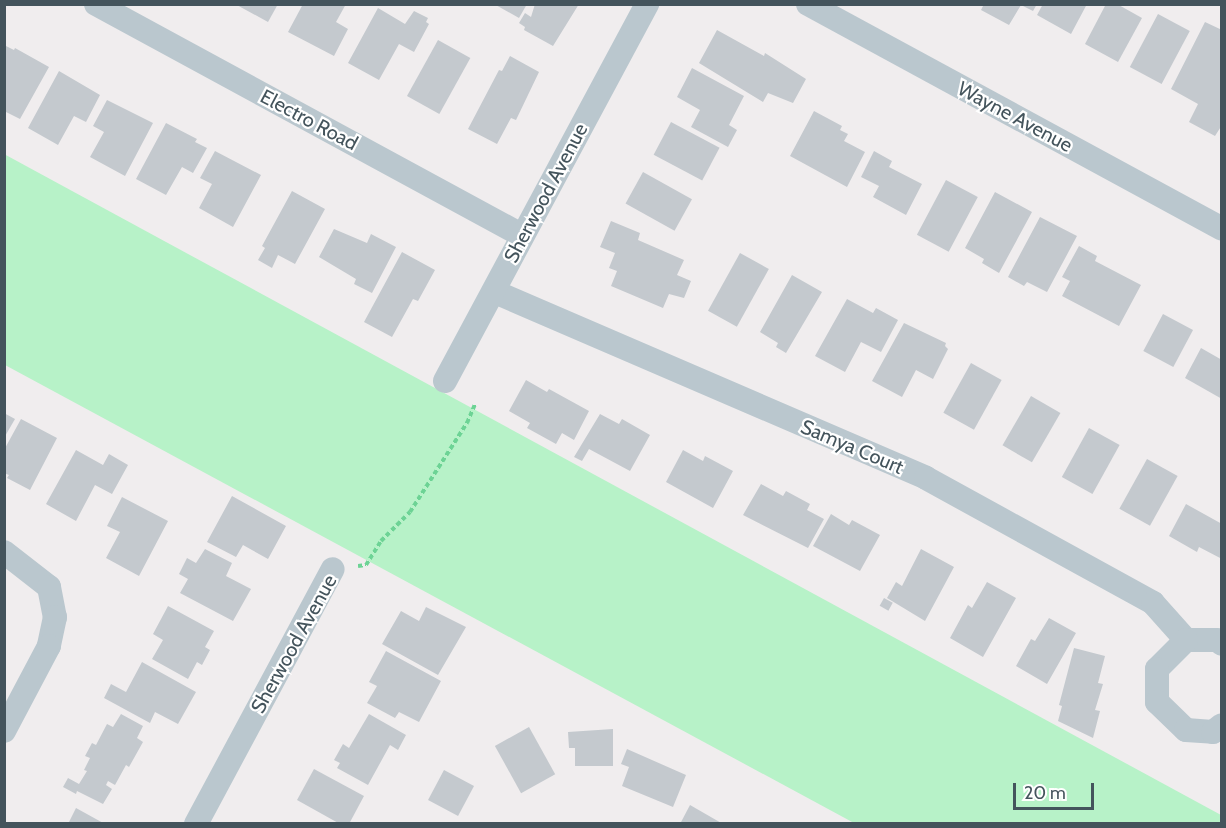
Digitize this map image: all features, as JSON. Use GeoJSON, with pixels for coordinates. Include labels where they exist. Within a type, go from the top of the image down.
{"type":"FeatureCollection","features":[{"type":"Feature","properties":{"kind":"street","name":"Electro Road"},"geometry":{"type":"LineString","coordinates":[[96,4],[522,235]]}},
{"type":"Feature","properties":{"kind":"street","name":"Sherwood Avenue"},"geometry":{"type":"LineString","coordinates":[[445,381],[495,292],[522,235],[647,4]]}},
{"type":"Feature","properties":{"kind":"street","name":"Wayne Avenue"},"geometry":{"type":"LineString","coordinates":[[808,4],[1221,229]]}},
{"type":"Feature","properties":{"kind":"street","name":"Samya Court"},"geometry":{"type":"LineString","coordinates":[[495,292],[926,478],[1154,603],[1186,640]]}},
{"type":"Feature","properties":{"kind":"street"},"geometry":{"type":"LineString","coordinates":[[4,552],[49,587],[56,617],[49,646],[4,731]]}},
{"type":"Feature","properties":{"kind":"street","name":"Sherwood Avenue"},"geometry":{"type":"LineString","coordinates":[[196,824],[333,569]]}},
{"type":"Feature","properties":{"kind":"street"},"geometry":{"type":"LineString","coordinates":[[1221,644],[1217,640],[1186,640],[1157,669],[1157,702],[1186,730],[1213,732],[1221,725]]}},
{"type":"Feature","properties":{"kind":"path","name":"Sherwood Avenue"},"geometry":{"type":"LineString","coordinates":[[333,569],[366,565],[381,541],[415,505],[467,423],[475,404]]}},
{"type":"Feature","properties":{"kind":"green space"},"geometry":{"type":"Polygon","coordinates":[[[4,154],[1221,815],[1221,823],[854,823],[5,365],[4,154]]]}},
{"type":"Feature","properties":{"kind":"building"},"geometry":{"type":"Polygon","coordinates":[[[235,4],[278,4],[268,22],[235,4]]]}},
{"type":"Feature","properties":{"kind":"building"},"geometry":{"type":"Polygon","coordinates":[[[303,4],[346,4],[336,22],[348,29],[334,56],[288,32],[303,4]]]}},
{"type":"Feature","properties":{"kind":"building"},"geometry":{"type":"Polygon","coordinates":[[[494,4],[527,4],[519,18],[494,4]]]}},
{"type":"Feature","properties":{"kind":"building"},"geometry":{"type":"Polygon","coordinates":[[[535,4],[579,4],[553,46],[524,30],[525,27],[519,23],[525,13],[531,17],[535,4]]]}},
{"type":"Feature","properties":{"kind":"building"},"geometry":{"type":"Polygon","coordinates":[[[984,4],[1037,4],[1033,11],[1021,5],[1009,25],[981,10],[984,4]]]}},
{"type":"Feature","properties":{"kind":"building"},"geometry":{"type":"Polygon","coordinates":[[[1043,4],[1087,4],[1071,34],[1037,15],[1043,4]]]}},
{"type":"Feature","properties":{"kind":"building"},"geometry":{"type":"Polygon","coordinates":[[[1106,4],[1117,4],[1142,18],[1118,62],[1085,44],[1106,4]]]}},
{"type":"Feature","properties":{"kind":"building"},"geometry":{"type":"Polygon","coordinates":[[[378,8],[405,24],[414,11],[428,18],[426,22],[429,24],[414,52],[399,44],[379,80],[348,63],[378,8]]]}},
{"type":"Feature","properties":{"kind":"building"},"geometry":{"type":"Polygon","coordinates":[[[1158,14],[1190,31],[1162,84],[1130,67],[1158,14]]]}},
{"type":"Feature","properties":{"kind":"building"},"geometry":{"type":"Polygon","coordinates":[[[1205,22],[1222,30],[1222,125],[1215,136],[1189,122],[1198,104],[1171,89],[1205,22]]]}},
{"type":"Feature","properties":{"kind":"building"},"geometry":{"type":"Polygon","coordinates":[[[717,30],[764,56],[765,53],[806,79],[793,103],[768,93],[763,102],[699,63],[717,30]]]}},
{"type":"Feature","properties":{"kind":"building"},"geometry":{"type":"Polygon","coordinates":[[[438,40],[470,58],[439,114],[407,96],[438,40]]]}},
{"type":"Feature","properties":{"kind":"building"},"geometry":{"type":"Polygon","coordinates":[[[4,45],[14,50],[15,48],[49,67],[20,119],[4,111],[4,45]]]}},
{"type":"Feature","properties":{"kind":"building"},"geometry":{"type":"Polygon","coordinates":[[[510,56],[539,72],[516,120],[511,118],[497,144],[468,129],[499,70],[502,71],[510,56]]]}},
{"type":"Feature","properties":{"kind":"building"},"geometry":{"type":"Polygon","coordinates":[[[692,68],[744,96],[729,125],[737,130],[728,147],[691,127],[700,110],[677,97],[692,68]]]}},
{"type":"Feature","properties":{"kind":"building"},"geometry":{"type":"Polygon","coordinates":[[[59,71],[100,95],[86,122],[74,116],[58,145],[28,128],[59,71]]]}},
{"type":"Feature","properties":{"kind":"building"},"geometry":{"type":"Polygon","coordinates":[[[107,100],[153,123],[125,176],[90,157],[104,132],[93,126],[107,100]]]}},
{"type":"Feature","properties":{"kind":"building"},"geometry":{"type":"Polygon","coordinates":[[[814,111],[842,126],[840,130],[848,134],[844,141],[865,152],[847,187],[790,156],[814,111]]]}},
{"type":"Feature","properties":{"kind":"building"},"geometry":{"type":"Polygon","coordinates":[[[671,122],[720,148],[702,180],[654,155],[671,122]]]}},
{"type":"Feature","properties":{"kind":"building"},"geometry":{"type":"Polygon","coordinates":[[[166,123],[197,139],[195,142],[207,148],[193,173],[182,167],[166,195],[136,179],[166,123]]]}},
{"type":"Feature","properties":{"kind":"building"},"geometry":{"type":"Polygon","coordinates":[[[215,151],[261,175],[233,227],[199,208],[212,184],[200,178],[215,151]]]}},
{"type":"Feature","properties":{"kind":"building"},"geometry":{"type":"Polygon","coordinates":[[[874,151],[892,161],[889,167],[922,184],[906,215],[873,197],[879,186],[861,177],[874,151]]]}},
{"type":"Feature","properties":{"kind":"building"},"geometry":{"type":"Polygon","coordinates":[[[643,172],[692,199],[675,231],[626,203],[643,172]]]}},
{"type":"Feature","properties":{"kind":"building"},"geometry":{"type":"Polygon","coordinates":[[[946,180],[978,197],[949,252],[917,235],[946,180]]]}},
{"type":"Feature","properties":{"kind":"building"},"geometry":{"type":"Polygon","coordinates":[[[292,191],[325,209],[295,264],[278,255],[272,268],[258,260],[265,248],[262,246],[292,191]]]}},
{"type":"Feature","properties":{"kind":"building"},"geometry":{"type":"Polygon","coordinates":[[[995,192],[1032,212],[999,273],[982,263],[984,259],[965,248],[995,192]]]}},
{"type":"Feature","properties":{"kind":"building"},"geometry":{"type":"Polygon","coordinates":[[[1040,217],[1077,236],[1047,292],[1027,282],[1024,286],[1008,277],[1040,217]]]}},
{"type":"Feature","properties":{"kind":"building"},"geometry":{"type":"Polygon","coordinates":[[[611,221],[640,233],[638,240],[684,260],[677,275],[691,281],[684,298],[669,294],[663,308],[611,286],[617,271],[609,268],[615,253],[600,247],[611,221]]]}},
{"type":"Feature","properties":{"kind":"building"},"geometry":{"type":"Polygon","coordinates":[[[334,229],[367,243],[371,234],[396,247],[372,293],[354,284],[356,279],[319,257],[334,229]]]}},
{"type":"Feature","properties":{"kind":"building"},"geometry":{"type":"Polygon","coordinates":[[[1079,246],[1097,256],[1095,261],[1141,285],[1119,326],[1062,296],[1070,281],[1062,277],[1079,246]]]}},
{"type":"Feature","properties":{"kind":"building"},"geometry":{"type":"Polygon","coordinates":[[[402,252],[435,270],[418,301],[413,299],[392,337],[364,322],[402,252]]]}},
{"type":"Feature","properties":{"kind":"building"},"geometry":{"type":"Polygon","coordinates":[[[740,253],[769,269],[737,327],[708,311],[740,253]]]}},
{"type":"Feature","properties":{"kind":"building"},"geometry":{"type":"Polygon","coordinates":[[[792,275],[822,292],[786,353],[776,347],[778,343],[760,332],[792,275]]]}},
{"type":"Feature","properties":{"kind":"building"},"geometry":{"type":"Polygon","coordinates":[[[847,299],[873,313],[876,308],[898,320],[881,352],[861,342],[845,372],[815,356],[847,299]]]}},
{"type":"Feature","properties":{"kind":"building"},"geometry":{"type":"Polygon","coordinates":[[[1163,314],[1193,330],[1173,367],[1143,351],[1163,314]]]}},
{"type":"Feature","properties":{"kind":"building"},"geometry":{"type":"Polygon","coordinates":[[[904,323],[946,343],[945,346],[948,349],[933,379],[916,370],[902,397],[872,381],[904,323]]]}},
{"type":"Feature","properties":{"kind":"building"},"geometry":{"type":"Polygon","coordinates":[[[1201,348],[1222,360],[1222,399],[1185,378],[1201,348]]]}},
{"type":"Feature","properties":{"kind":"building"},"geometry":{"type":"Polygon","coordinates":[[[971,363],[1002,380],[974,430],[943,413],[971,363]]]}},
{"type":"Feature","properties":{"kind":"building"},"geometry":{"type":"Polygon","coordinates":[[[526,380],[547,392],[549,389],[589,411],[574,440],[562,433],[556,444],[527,428],[530,423],[509,411],[526,380]]]}},
{"type":"Feature","properties":{"kind":"building"},"geometry":{"type":"Polygon","coordinates":[[[1031,396],[1060,413],[1032,462],[1002,445],[1031,396]]]}},
{"type":"Feature","properties":{"kind":"building"},"geometry":{"type":"Polygon","coordinates":[[[4,413],[15,419],[4,438],[4,413]]]}},
{"type":"Feature","properties":{"kind":"building"},"geometry":{"type":"Polygon","coordinates":[[[600,414],[619,424],[622,419],[650,435],[630,471],[589,449],[582,461],[574,457],[600,414]]]}},
{"type":"Feature","properties":{"kind":"building"},"geometry":{"type":"Polygon","coordinates":[[[21,419],[57,438],[30,490],[7,478],[9,475],[4,473],[4,450],[21,419]]]}},
{"type":"Feature","properties":{"kind":"building"},"geometry":{"type":"Polygon","coordinates":[[[1089,428],[1120,445],[1092,494],[1062,477],[1089,428]]]}},
{"type":"Feature","properties":{"kind":"building"},"geometry":{"type":"Polygon","coordinates":[[[76,450],[103,465],[109,454],[128,465],[112,494],[95,485],[76,521],[46,504],[76,450]]]}},
{"type":"Feature","properties":{"kind":"building"},"geometry":{"type":"Polygon","coordinates":[[[683,450],[703,461],[705,456],[733,471],[713,508],[666,482],[683,450]]]}},
{"type":"Feature","properties":{"kind":"building"},"geometry":{"type":"Polygon","coordinates":[[[1147,459],[1178,476],[1150,526],[1119,509],[1147,459]]]}},
{"type":"Feature","properties":{"kind":"building"},"geometry":{"type":"Polygon","coordinates":[[[761,484],[783,496],[786,491],[810,504],[807,510],[824,519],[808,548],[743,515],[761,484]]]}},
{"type":"Feature","properties":{"kind":"building"},"geometry":{"type":"Polygon","coordinates":[[[232,496],[286,526],[268,559],[243,545],[236,557],[207,542],[232,496]]]}},
{"type":"Feature","properties":{"kind":"building"},"geometry":{"type":"Polygon","coordinates":[[[122,497],[168,521],[139,576],[106,558],[120,532],[107,526],[122,497]]]}},
{"type":"Feature","properties":{"kind":"building"},"geometry":{"type":"Polygon","coordinates":[[[1186,504],[1222,524],[1222,559],[1199,547],[1197,552],[1169,536],[1186,504]]]}},
{"type":"Feature","properties":{"kind":"building"},"geometry":{"type":"Polygon","coordinates":[[[831,514],[849,525],[852,520],[880,535],[860,571],[813,546],[831,514]]]}},
{"type":"Feature","properties":{"kind":"building"},"geometry":{"type":"Polygon","coordinates":[[[205,549],[232,563],[226,576],[251,589],[233,621],[180,593],[188,579],[179,574],[187,558],[196,563],[205,549]]]}},
{"type":"Feature","properties":{"kind":"building"},"geometry":{"type":"Polygon","coordinates":[[[921,549],[954,567],[925,621],[887,598],[896,582],[902,586],[921,549]]]}},
{"type":"Feature","properties":{"kind":"building"},"geometry":{"type":"Polygon","coordinates":[[[987,582],[1016,598],[983,657],[950,638],[968,605],[972,608],[987,582]]]}},
{"type":"Feature","properties":{"kind":"building"},"geometry":{"type":"Polygon","coordinates":[[[884,598],[893,603],[888,611],[880,606],[884,598]]]}},
{"type":"Feature","properties":{"kind":"building"},"geometry":{"type":"Polygon","coordinates":[[[168,606],[214,631],[205,647],[210,650],[202,665],[197,662],[188,679],[152,659],[163,640],[153,634],[168,606]]]}},
{"type":"Feature","properties":{"kind":"building"},"geometry":{"type":"Polygon","coordinates":[[[426,607],[466,627],[438,675],[382,644],[401,611],[419,621],[426,607]]]}},
{"type":"Feature","properties":{"kind":"building"},"geometry":{"type":"Polygon","coordinates":[[[1049,618],[1076,633],[1047,684],[1016,666],[1031,639],[1035,641],[1049,618]]]}},
{"type":"Feature","properties":{"kind":"building"},"geometry":{"type":"Polygon","coordinates":[[[1074,648],[1105,656],[1098,683],[1103,684],[1095,710],[1100,711],[1093,738],[1058,721],[1062,706],[1059,705],[1074,648]]]}},
{"type":"Feature","properties":{"kind":"building"},"geometry":{"type":"Polygon","coordinates":[[[386,651],[441,681],[419,722],[399,712],[395,718],[367,703],[377,686],[369,682],[386,651]]]}},
{"type":"Feature","properties":{"kind":"building"},"geometry":{"type":"Polygon","coordinates":[[[142,662],[196,692],[178,724],[155,712],[150,723],[104,698],[111,684],[126,692],[142,662]]]}},
{"type":"Feature","properties":{"kind":"building"},"geometry":{"type":"Polygon","coordinates":[[[121,714],[143,726],[137,738],[143,742],[129,767],[126,765],[115,785],[108,781],[106,785],[112,789],[103,804],[63,787],[68,778],[79,784],[87,771],[84,770],[90,758],[85,756],[92,743],[96,745],[107,724],[113,727],[121,714]]]}},
{"type":"Feature","properties":{"kind":"building"},"geometry":{"type":"Polygon","coordinates":[[[369,714],[406,735],[398,750],[390,745],[368,785],[337,768],[340,763],[334,760],[343,744],[349,748],[369,714]]]}},
{"type":"Feature","properties":{"kind":"building"},"geometry":{"type":"Polygon","coordinates":[[[529,727],[555,774],[521,793],[495,746],[529,727]]]}},
{"type":"Feature","properties":{"kind":"building"},"geometry":{"type":"Polygon","coordinates":[[[613,729],[613,766],[575,766],[575,748],[569,748],[568,732],[613,729]]]}},
{"type":"Feature","properties":{"kind":"building"},"geometry":{"type":"Polygon","coordinates":[[[627,749],[686,775],[673,807],[622,786],[629,767],[621,764],[627,749]]]}},
{"type":"Feature","properties":{"kind":"building"},"geometry":{"type":"Polygon","coordinates":[[[314,769],[364,796],[349,824],[340,824],[297,800],[314,769]]]}},
{"type":"Feature","properties":{"kind":"building"},"geometry":{"type":"Polygon","coordinates":[[[444,770],[474,786],[458,816],[428,800],[444,770]]]}},
{"type":"Feature","properties":{"kind":"building"},"geometry":{"type":"Polygon","coordinates":[[[690,805],[723,824],[680,824],[690,805]]]}},
{"type":"Feature","properties":{"kind":"building"},"geometry":{"type":"Polygon","coordinates":[[[76,808],[105,824],[68,824],[76,808]]]}}]}
